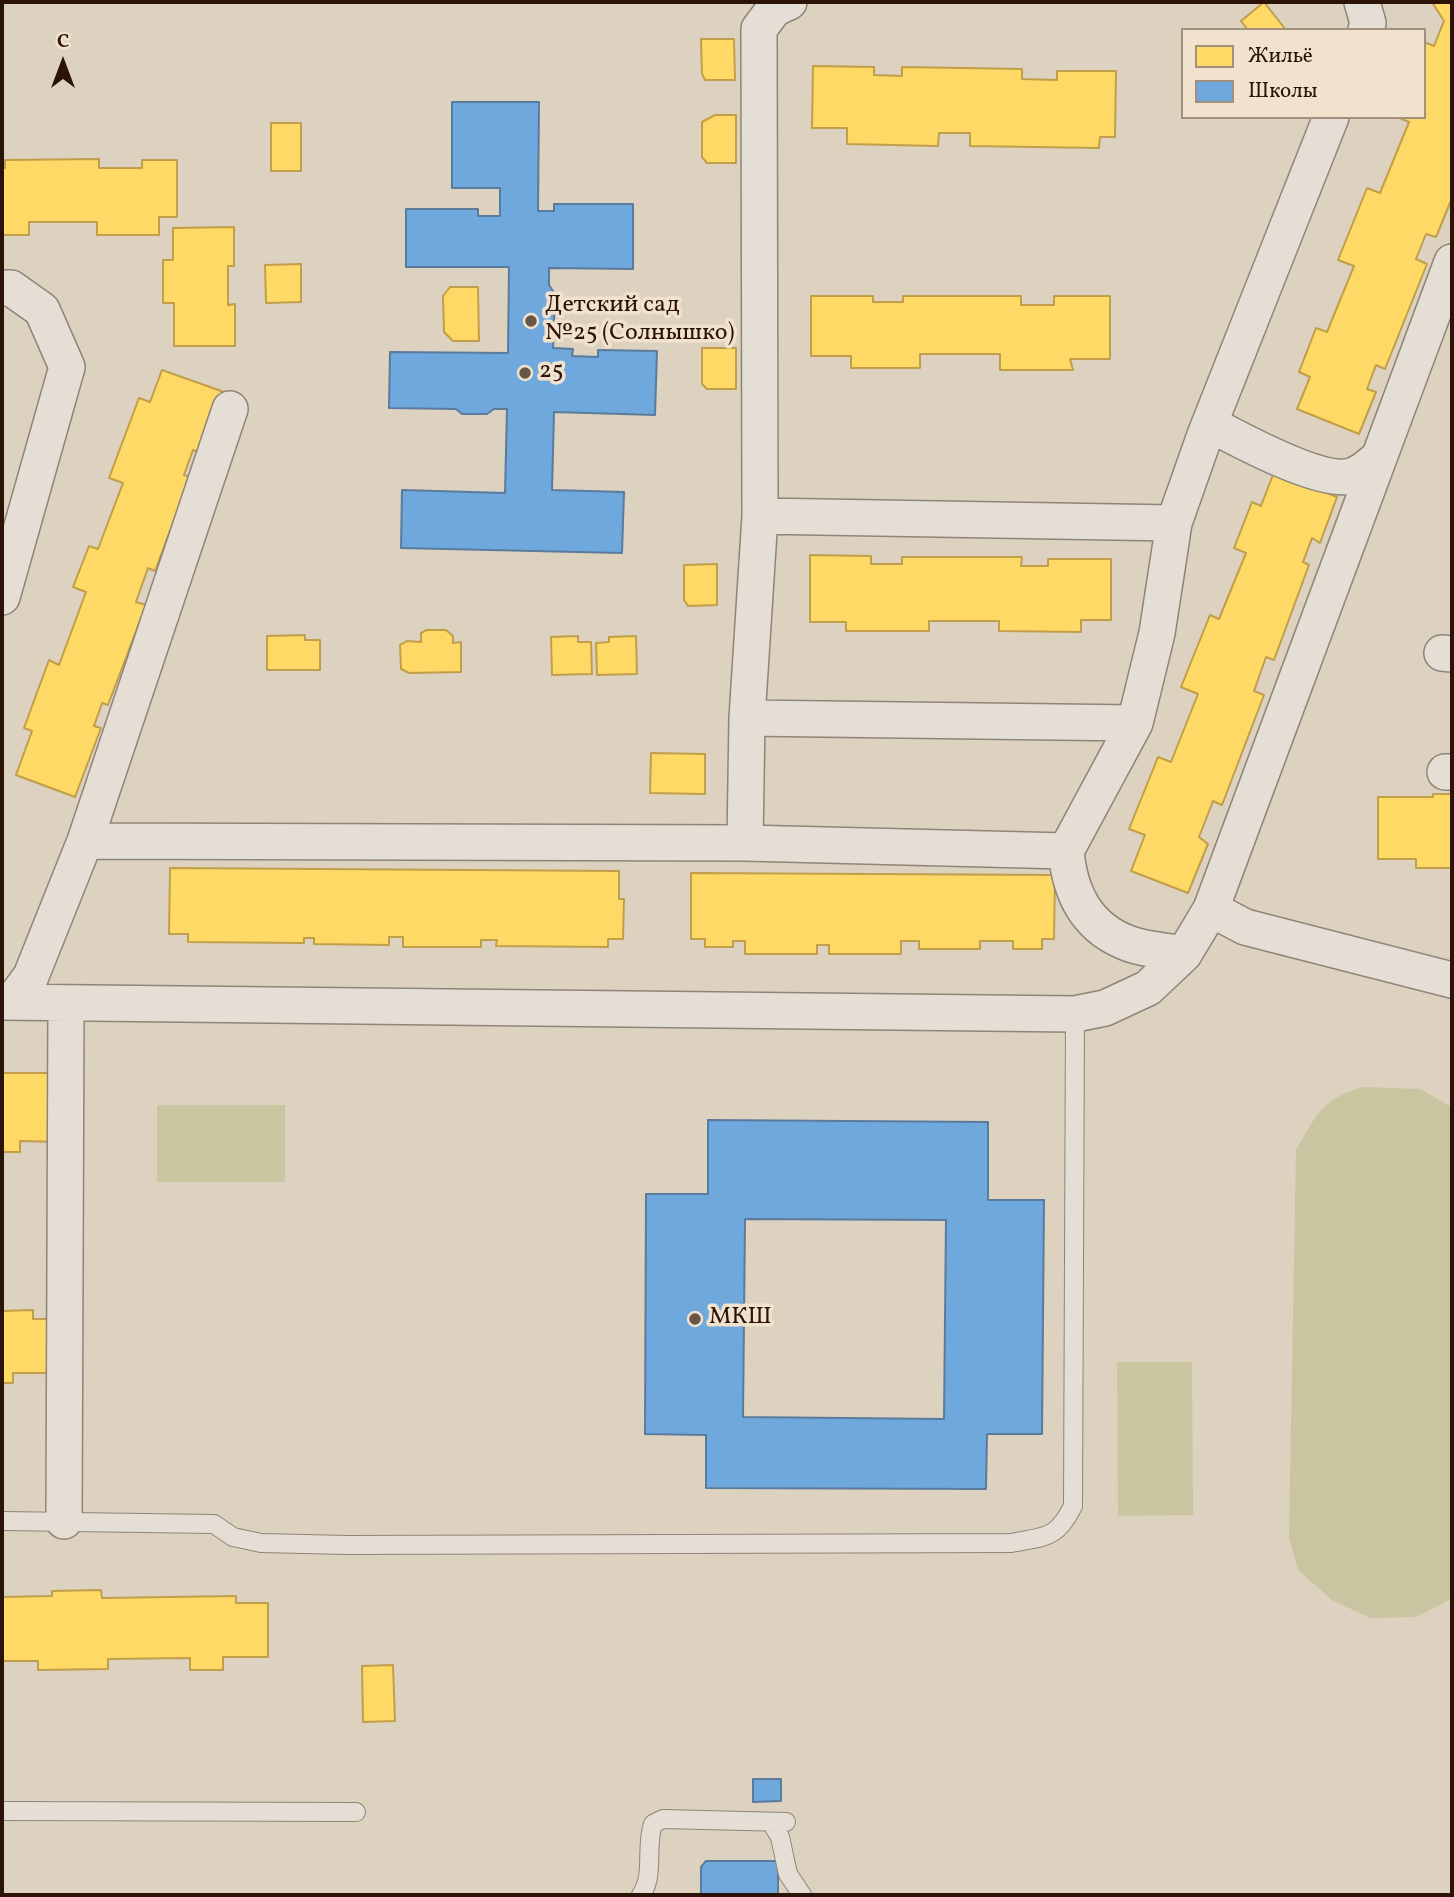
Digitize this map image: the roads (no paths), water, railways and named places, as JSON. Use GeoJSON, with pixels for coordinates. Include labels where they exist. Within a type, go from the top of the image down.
{"type":"FeatureCollection","features":[{"type":"Feature","properties":{"kind":"street"},"geometry":{"type":"LineString","coordinates":[[745,843],[747,718],[760,516],[759,29],[774,9],[789,2]]}},
{"type":"Feature","properties":{"kind":"street"},"geometry":{"type":"LineString","coordinates":[[1362,2],[1368,23],[1367,28]]}},
{"type":"Feature","properties":{"kind":"street"},"geometry":{"type":"LineString","coordinates":[[1184,954],[1132,945],[1098,929],[1079,901],[1067,866],[1066,851],[1135,723],[1157,633],[1174,523],[1210,424],[1330,119]]}},
{"type":"Feature","properties":{"kind":"street"},"geometry":{"type":"LineString","coordinates":[[7,1002],[1075,1014],[1105,1008],[1148,988],[1184,954],[1211,909],[1452,262]]}},
{"type":"Feature","properties":{"kind":"street"},"geometry":{"type":"LineString","coordinates":[[2,288],[11,288],[42,310],[67,367],[2,597]]}},
{"type":"Feature","properties":{"kind":"street"},"geometry":{"type":"LineString","coordinates":[[7,1002],[31,976],[85,841],[230,409]]}},
{"type":"Feature","properties":{"kind":"street"},"geometry":{"type":"LineString","coordinates":[[1210,424],[1241,441],[1324,474],[1349,477],[1378,458]]}},
{"type":"Feature","properties":{"kind":"street"},"geometry":{"type":"LineString","coordinates":[[760,516],[1174,523]]}},
{"type":"Feature","properties":{"kind":"street"},"geometry":{"type":"LineString","coordinates":[[747,718],[1135,723]]}},
{"type":"Feature","properties":{"kind":"street"},"geometry":{"type":"LineString","coordinates":[[85,841],[745,843],[1066,851]]}},
{"type":"Feature","properties":{"kind":"street"},"geometry":{"type":"LineString","coordinates":[[1211,909],[1245,928],[1452,980]]}},
{"type":"Feature","properties":{"kind":"street"},"geometry":{"type":"LineString","coordinates":[[64,1521],[66,1004]]}},
{"type":"Feature","properties":{"kind":"lane"},"geometry":{"type":"LineString","coordinates":[[2,1521],[214,1524],[233,1536],[261,1543],[347,1545],[1011,1543],[1052,1535],[1065,1522],[1073,1506],[1075,1014]]}},
{"type":"Feature","properties":{"kind":"lane"},"geometry":{"type":"LineString","coordinates":[[2,1811],[356,1812]]}},
{"type":"Feature","properties":{"kind":"lane"},"geometry":{"type":"LineString","coordinates":[[641,1895],[649,1874],[649,1836],[653,1824],[663,1819],[778,1822],[789,1874],[802,1895]]}},
{"type":"Feature","properties":{"kind":"place","name":"Детский сад №25 (Солнышко)"},"geometry":{"type":"Point","coordinates":[531,321]}},
{"type":"Feature","properties":{"kind":"place","name":"25"},"geometry":{"type":"Point","coordinates":[525,373]}},
{"type":"Feature","properties":{"kind":"place","name":"МКШ"},"geometry":{"type":"Point","coordinates":[695,1319]}}]}
